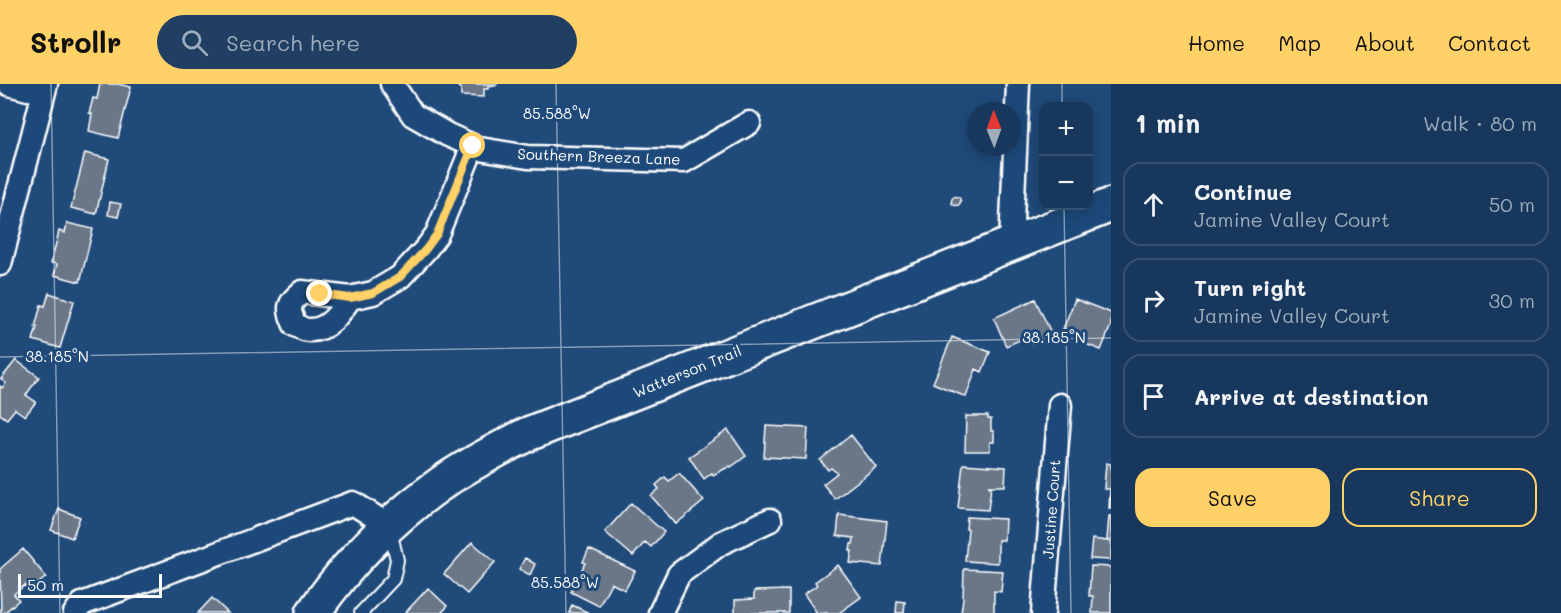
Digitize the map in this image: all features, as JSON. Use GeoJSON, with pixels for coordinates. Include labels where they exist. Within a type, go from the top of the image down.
{"type":"FeatureCollection","features":[{"type":"Feature","properties":{"kind":"main road","name":"Watterson Trail"},"geometry":{"type":"LineString","coordinates":[[313,613],[356,558],[398,517],[443,482],[528,434],[1111,205]]}},
{"type":"Feature","properties":{"kind":"street"},"geometry":{"type":"LineString","coordinates":[[0,264],[45,87],[28,89],[9,84]]}},
{"type":"Feature","properties":{"kind":"street","name":"Southern Breeza Lane"},"geometry":{"type":"LineString","coordinates":[[392,84],[413,115],[448,135],[480,149],[528,157],[684,161],[749,123]]}},
{"type":"Feature","properties":{"kind":"street"},"geometry":{"type":"LineString","coordinates":[[1011,244],[1018,84]]}},
{"type":"Feature","properties":{"kind":"street"},"geometry":{"type":"LineString","coordinates":[[350,298],[373,293],[400,277],[426,249],[437,234],[473,146]]}},
{"type":"Feature","properties":{"kind":"street","name":"Justine Court"},"geometry":{"type":"LineString","coordinates":[[1043,613],[1060,405]]}},
{"type":"Feature","properties":{"kind":"street"},"geometry":{"type":"LineString","coordinates":[[75,613],[82,604],[353,503],[389,526]]}},
{"type":"Feature","properties":{"kind":"street"},"geometry":{"type":"LineString","coordinates":[[660,613],[679,574],[721,543],[770,520]]}},
{"type":"Feature","properties":{"kind":"lane"},"geometry":{"type":"LineString","coordinates":[[362,613],[393,579],[398,560],[389,526]]}},
{"type":"Feature","properties":{"kind":"building"},"geometry":{"type":"Polygon","coordinates":[[[100,84],[131,87],[118,138],[89,131],[92,114],[89,113],[93,98],[97,99],[100,84]]]}},
{"type":"Feature","properties":{"kind":"building"},"geometry":{"type":"Polygon","coordinates":[[[458,84],[497,84],[484,89],[484,97],[461,96],[461,88],[458,84]]]}},
{"type":"Feature","properties":{"kind":"building"},"geometry":{"type":"Polygon","coordinates":[[[85,153],[109,159],[96,214],[71,208],[85,153]]]}},
{"type":"Feature","properties":{"kind":"building"},"geometry":{"type":"Polygon","coordinates":[[[956,196],[961,201],[956,206],[951,201],[956,196]]]}},
{"type":"Feature","properties":{"kind":"building"},"geometry":{"type":"Polygon","coordinates":[[[110,202],[121,204],[118,217],[108,215],[110,202]]]}},
{"type":"Feature","properties":{"kind":"building"},"geometry":{"type":"Polygon","coordinates":[[[67,223],[93,229],[80,282],[54,275],[57,264],[51,263],[59,231],[65,233],[67,223]]]}},
{"type":"Feature","properties":{"kind":"building"},"geometry":{"type":"Polygon","coordinates":[[[49,293],[74,301],[60,348],[33,340],[41,305],[45,306],[49,293]]]}},
{"type":"Feature","properties":{"kind":"building"},"geometry":{"type":"Polygon","coordinates":[[[1035,299],[1052,335],[1032,344],[1029,336],[1006,346],[994,318],[1035,299]]]}},
{"type":"Feature","properties":{"kind":"building"},"geometry":{"type":"Polygon","coordinates":[[[1075,299],[1111,313],[1111,325],[1101,350],[1083,343],[1086,336],[1063,329],[1075,299]]]}},
{"type":"Feature","properties":{"kind":"building"},"geometry":{"type":"Polygon","coordinates":[[[952,337],[990,352],[982,372],[976,369],[966,397],[933,383],[952,337]]]}},
{"type":"Feature","properties":{"kind":"building"},"geometry":{"type":"Polygon","coordinates":[[[16,360],[39,377],[26,395],[36,402],[25,416],[15,409],[7,419],[0,414],[0,386],[2,388],[6,383],[1,379],[16,360]]]}},
{"type":"Feature","properties":{"kind":"building"},"geometry":{"type":"Polygon","coordinates":[[[966,416],[988,416],[988,419],[991,419],[994,442],[990,442],[990,451],[965,451],[966,416]]]}},
{"type":"Feature","properties":{"kind":"building"},"geometry":{"type":"Polygon","coordinates":[[[766,426],[808,428],[806,459],[764,457],[766,426]]]}},
{"type":"Feature","properties":{"kind":"building"},"geometry":{"type":"Polygon","coordinates":[[[728,430],[746,456],[731,467],[713,475],[712,473],[704,479],[689,457],[728,430]]]}},
{"type":"Feature","properties":{"kind":"building"},"geometry":{"type":"Polygon","coordinates":[[[851,435],[876,467],[835,499],[823,484],[837,473],[831,468],[828,470],[820,460],[851,435]]]}},
{"type":"Feature","properties":{"kind":"building"},"geometry":{"type":"Polygon","coordinates":[[[1106,463],[1111,464],[1111,508],[1109,508],[1110,489],[1104,489],[1106,463]]]}},
{"type":"Feature","properties":{"kind":"building"},"geometry":{"type":"Polygon","coordinates":[[[963,464],[1006,467],[1005,486],[988,486],[991,487],[988,510],[958,508],[963,464]]]}},
{"type":"Feature","properties":{"kind":"building"},"geometry":{"type":"Polygon","coordinates":[[[679,473],[704,501],[676,524],[651,496],[659,489],[656,485],[665,477],[669,481],[679,473]]]}},
{"type":"Feature","properties":{"kind":"building"},"geometry":{"type":"Polygon","coordinates":[[[631,503],[664,532],[651,547],[645,542],[633,556],[605,532],[631,503]]]}},
{"type":"Feature","properties":{"kind":"building"},"geometry":{"type":"Polygon","coordinates":[[[59,509],[80,517],[72,538],[51,530],[59,509]]]}},
{"type":"Feature","properties":{"kind":"building"},"geometry":{"type":"Polygon","coordinates":[[[839,515],[887,521],[882,566],[850,563],[851,544],[854,538],[837,536],[839,515]]]}},
{"type":"Feature","properties":{"kind":"building"},"geometry":{"type":"Polygon","coordinates":[[[1109,516],[1111,516],[1111,560],[1090,559],[1092,539],[1108,541],[1109,516]]]}},
{"type":"Feature","properties":{"kind":"building"},"geometry":{"type":"Polygon","coordinates":[[[967,517],[1005,519],[1004,540],[998,540],[998,563],[965,561],[967,517]]]}},
{"type":"Feature","properties":{"kind":"building"},"geometry":{"type":"Polygon","coordinates":[[[472,542],[495,562],[467,594],[444,574],[472,542]]]}},
{"type":"Feature","properties":{"kind":"building"},"geometry":{"type":"Polygon","coordinates":[[[23,549],[46,577],[30,591],[25,585],[14,594],[19,600],[1,613],[0,569],[23,549]]]}},
{"type":"Feature","properties":{"kind":"building"},"geometry":{"type":"Polygon","coordinates":[[[589,549],[635,571],[625,590],[611,583],[599,606],[571,592],[589,549]]]}},
{"type":"Feature","properties":{"kind":"building"},"geometry":{"type":"Polygon","coordinates":[[[525,558],[535,564],[530,575],[519,569],[525,558]]]}},
{"type":"Feature","properties":{"kind":"building"},"geometry":{"type":"Polygon","coordinates":[[[838,565],[861,597],[839,613],[817,613],[804,594],[817,585],[815,582],[838,565]]]}},
{"type":"Feature","properties":{"kind":"building"},"geometry":{"type":"Polygon","coordinates":[[[1091,566],[1111,567],[1111,613],[1092,613],[1093,596],[1089,596],[1091,566]]]}},
{"type":"Feature","properties":{"kind":"building"},"geometry":{"type":"Polygon","coordinates":[[[964,569],[1003,571],[1001,592],[994,591],[994,613],[961,613],[964,569]]]}},
{"type":"Feature","properties":{"kind":"building"},"geometry":{"type":"Polygon","coordinates":[[[428,588],[447,606],[446,608],[441,613],[405,613],[428,588]]]}},
{"type":"Feature","properties":{"kind":"building"},"geometry":{"type":"Polygon","coordinates":[[[789,590],[789,613],[735,613],[735,600],[754,599],[754,591],[789,590]]]}},
{"type":"Feature","properties":{"kind":"building"},"geometry":{"type":"Polygon","coordinates":[[[212,598],[228,613],[198,613],[212,598]]]}},
{"type":"Feature","properties":{"kind":"building"},"geometry":{"type":"Polygon","coordinates":[[[897,601],[905,602],[904,613],[896,613],[897,601]]]}},
{"type":"Feature","properties":{"kind":"building"},"geometry":{"type":"Polygon","coordinates":[[[572,605],[589,613],[569,613],[572,605]]]}},
{"type":"Feature","properties":{"kind":"route"},"geometry":{"type":"LineString","coordinates":[[320,294],[350,298],[373,293],[400,277],[437,234],[473,146]]}}]}
